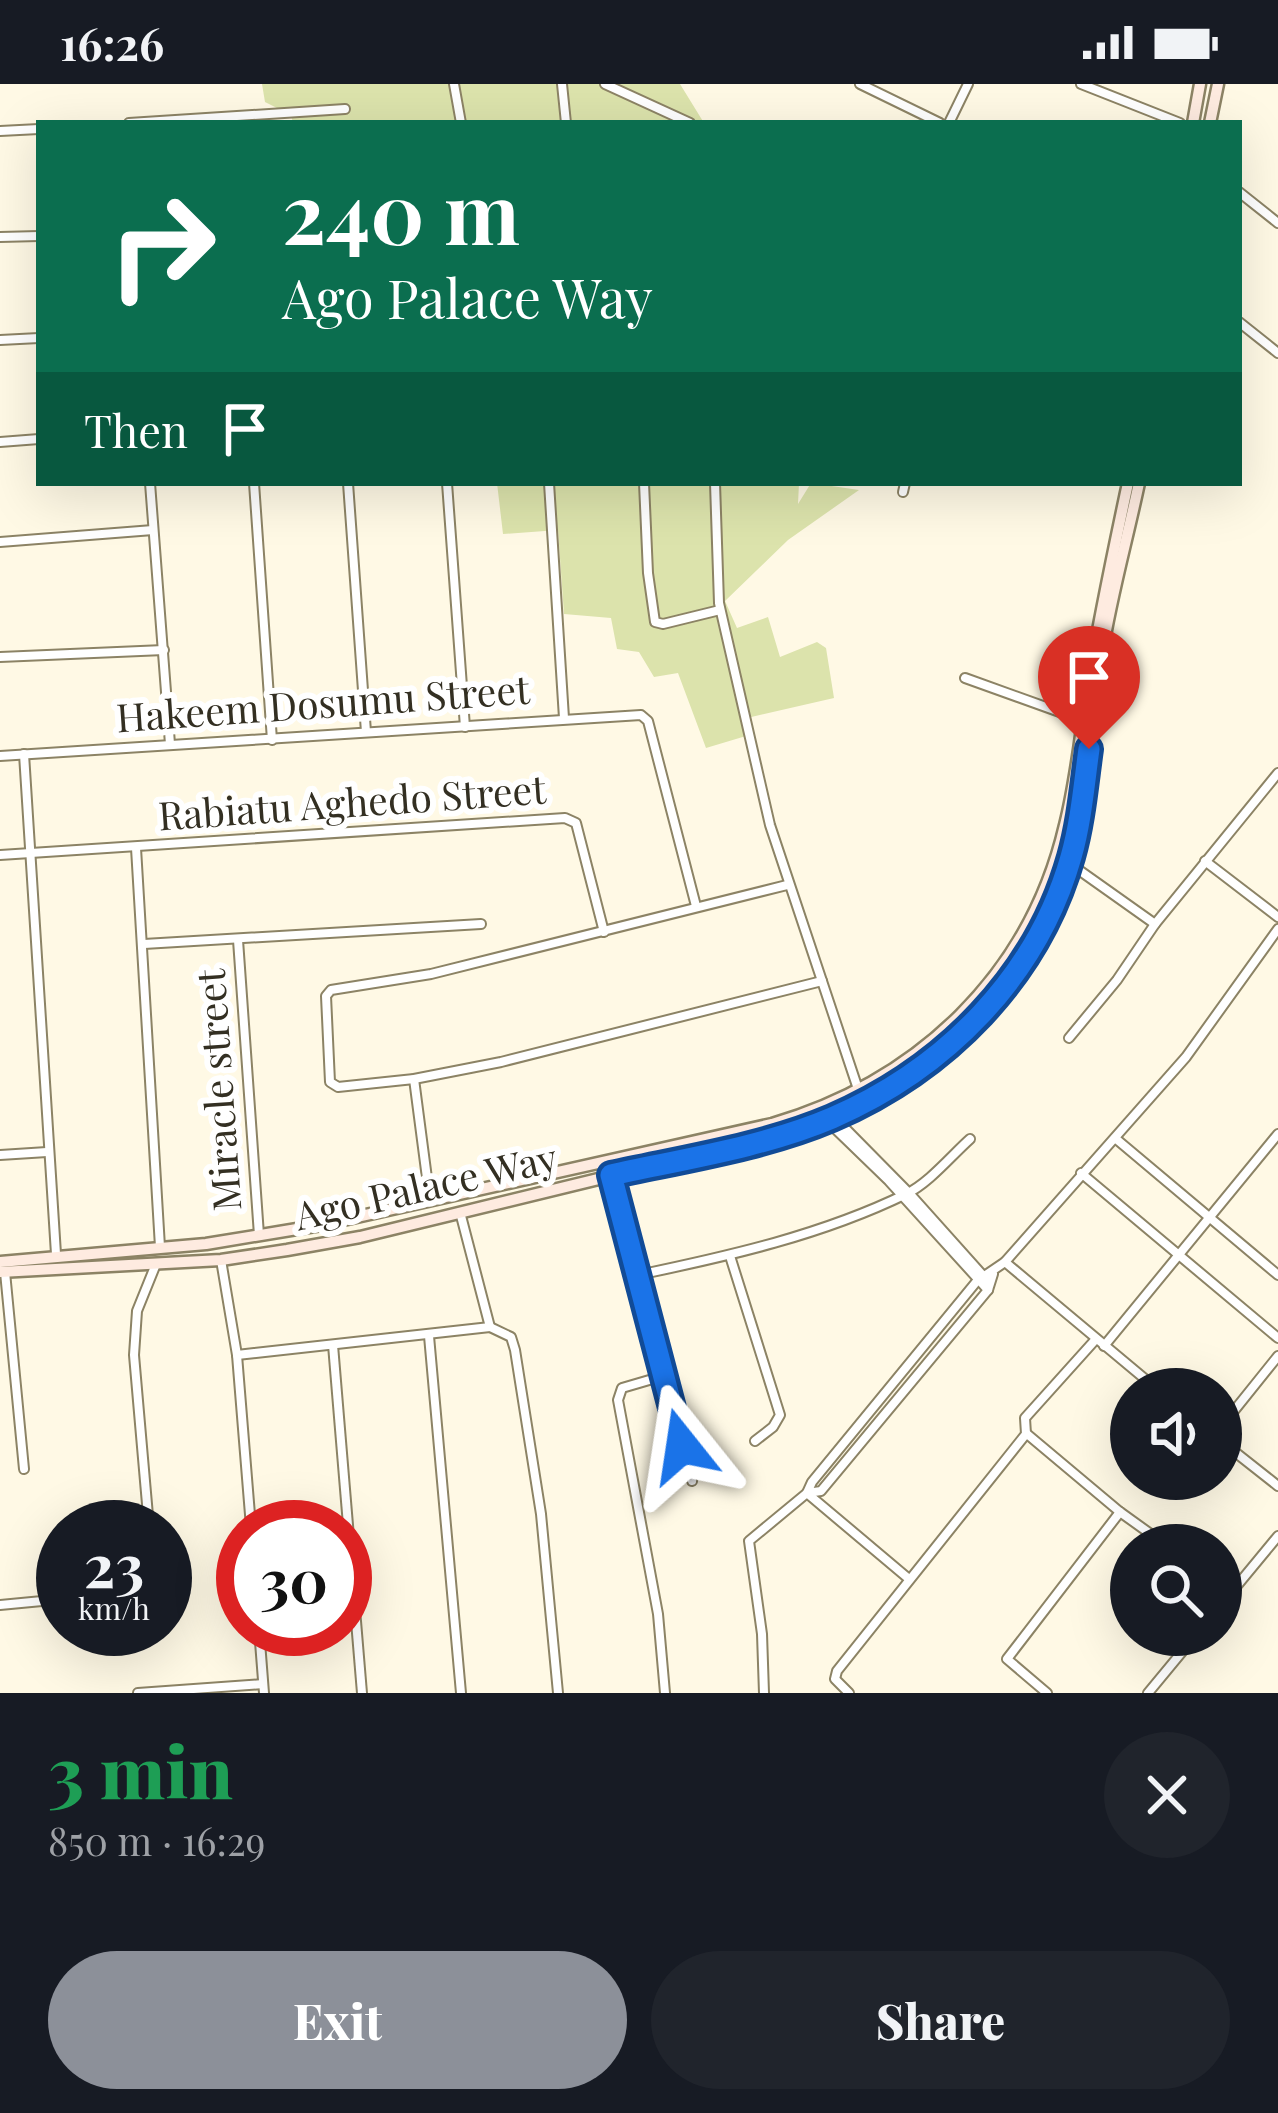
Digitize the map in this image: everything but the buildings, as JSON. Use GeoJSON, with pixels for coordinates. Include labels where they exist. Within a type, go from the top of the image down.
{"type":"FeatureCollection","features":[{"type":"Feature","properties":{"kind":"main road"},"geometry":{"type":"LineString","coordinates":[[1194,120],[1200,84]]}},
{"type":"Feature","properties":{"kind":"main road"},"geometry":{"type":"LineString","coordinates":[[1211,120],[1218,84]]}},
{"type":"Feature","properties":{"kind":"main road","name":"Ago Palace Way"},"geometry":{"type":"LineString","coordinates":[[2,1269],[56,1255],[160,1248],[338,1221],[690,1145],[802,1115],[895,1071],[964,1015],[1028,927],[1047,884],[1066,823],[1104,588],[1127,486]]}},
{"type":"Feature","properties":{"kind":"main road","name":"Ago Palace Way"},"geometry":{"type":"LineString","coordinates":[[2,1269],[221,1260],[353,1238],[775,1136],[830,1119],[904,1081],[963,1035],[1008,983],[1034,941],[1069,863],[1079,826],[1108,612],[1137,486]]}},
{"type":"Feature","properties":{"kind":"main road"},"geometry":{"type":"LineString","coordinates":[[353,1238],[354,1218]]}},
{"type":"Feature","properties":{"kind":"main road"},"geometry":{"type":"LineString","coordinates":[[336,1241],[338,1221]]}},
{"type":"Feature","properties":{"kind":"street"},"geometry":{"type":"LineString","coordinates":[[454,84],[460,120]]}},
{"type":"Feature","properties":{"kind":"street"},"geometry":{"type":"LineString","coordinates":[[562,84],[566,120]]}},
{"type":"Feature","properties":{"kind":"street"},"geometry":{"type":"LineString","coordinates":[[604,84],[683,120]]}},
{"type":"Feature","properties":{"kind":"street"},"geometry":{"type":"LineString","coordinates":[[860,84],[938,120]]}},
{"type":"Feature","properties":{"kind":"street"},"geometry":{"type":"LineString","coordinates":[[947,120],[968,84]]}},
{"type":"Feature","properties":{"kind":"street"},"geometry":{"type":"LineString","coordinates":[[1081,84],[1172,120]]}},
{"type":"Feature","properties":{"kind":"street"},"geometry":{"type":"LineString","coordinates":[[175,120],[345,109]]}},
{"type":"Feature","properties":{"kind":"street"},"geometry":{"type":"LineString","coordinates":[[0,131],[36,129]]}},
{"type":"Feature","properties":{"kind":"street"},"geometry":{"type":"LineString","coordinates":[[1242,194],[1278,223]]}},
{"type":"Feature","properties":{"kind":"street"},"geometry":{"type":"LineString","coordinates":[[0,237],[36,236]]}},
{"type":"Feature","properties":{"kind":"street"},"geometry":{"type":"LineString","coordinates":[[1242,324],[1278,352]]}},
{"type":"Feature","properties":{"kind":"street"},"geometry":{"type":"LineString","coordinates":[[0,340],[36,338]]}},
{"type":"Feature","properties":{"kind":"street"},"geometry":{"type":"LineString","coordinates":[[0,442],[36,439]]}},
{"type":"Feature","properties":{"kind":"street"},"geometry":{"type":"LineString","coordinates":[[150,486],[170,744]]}},
{"type":"Feature","properties":{"kind":"street"},"geometry":{"type":"LineString","coordinates":[[254,486],[272,740]]}},
{"type":"Feature","properties":{"kind":"street"},"geometry":{"type":"LineString","coordinates":[[348,486],[366,732]]}},
{"type":"Feature","properties":{"kind":"street"},"geometry":{"type":"LineString","coordinates":[[447,486],[465,727]]}},
{"type":"Feature","properties":{"kind":"street"},"geometry":{"type":"LineString","coordinates":[[549,486],[564,718]]}},
{"type":"Feature","properties":{"kind":"street"},"geometry":{"type":"LineString","coordinates":[[644,486],[655,622],[720,610]]}},
{"type":"Feature","properties":{"kind":"street"},"geometry":{"type":"LineString","coordinates":[[715,486],[720,610],[787,885],[859,1090]]}},
{"type":"Feature","properties":{"kind":"street"},"geometry":{"type":"LineString","coordinates":[[0,542],[153,530]]}},
{"type":"Feature","properties":{"kind":"street"},"geometry":{"type":"LineString","coordinates":[[0,657],[164,650]]}},
{"type":"Feature","properties":{"kind":"street"},"geometry":{"type":"LineString","coordinates":[[965,679],[1082,720]]}},
{"type":"Feature","properties":{"kind":"street","name":"Hakeem Dosumu Street"},"geometry":{"type":"LineString","coordinates":[[0,756],[641,716],[648,721],[695,906]]}},
{"type":"Feature","properties":{"kind":"street"},"geometry":{"type":"LineString","coordinates":[[24,754],[56,1255]]}},
{"type":"Feature","properties":{"kind":"street"},"geometry":{"type":"LineString","coordinates":[[1069,1038],[1278,772]]}},
{"type":"Feature","properties":{"kind":"street","name":"Rabiatu Aghedo Street"},"geometry":{"type":"LineString","coordinates":[[0,855],[571,819],[576,823],[604,932]]}},
{"type":"Feature","properties":{"kind":"street"},"geometry":{"type":"LineString","coordinates":[[136,848],[160,1248]]}},
{"type":"Feature","properties":{"kind":"street"},"geometry":{"type":"LineString","coordinates":[[1205,862],[1278,917]]}},
{"type":"Feature","properties":{"kind":"street"},"geometry":{"type":"LineString","coordinates":[[1069,863],[1155,924]]}},
{"type":"Feature","properties":{"kind":"street"},"geometry":{"type":"LineString","coordinates":[[787,885],[431,974],[331,990],[326,996],[332,1086],[414,1079],[501,1062],[822,981]]}},
{"type":"Feature","properties":{"kind":"street"},"geometry":{"type":"LineString","coordinates":[[144,944],[481,924]]}},
{"type":"Feature","properties":{"kind":"street"},"geometry":{"type":"LineString","coordinates":[[764,1693],[762,1634],[749,1541],[807,1493],[1186,1057],[1278,929]]}},
{"type":"Feature","properties":{"kind":"street","name":"Miracle street"},"geometry":{"type":"LineString","coordinates":[[238,940],[259,1235]]}},
{"type":"Feature","properties":{"kind":"street"},"geometry":{"type":"LineString","coordinates":[[414,1079],[430,1201]]}},
{"type":"Feature","properties":{"kind":"street"},"geometry":{"type":"LineString","coordinates":[[830,1119],[987,1281]]}},
{"type":"Feature","properties":{"kind":"street"},"geometry":{"type":"LineString","coordinates":[[849,1693],[836,1679],[837,1671],[1026,1434],[1025,1418],[1180,1253],[1278,1134]]}},
{"type":"Feature","properties":{"kind":"street"},"geometry":{"type":"LineString","coordinates":[[1115,1138],[1278,1275]]}},
{"type":"Feature","properties":{"kind":"street"},"geometry":{"type":"LineString","coordinates":[[638,1275],[730,1256],[823,1227],[905,1194],[970,1139]]}},
{"type":"Feature","properties":{"kind":"street"},"geometry":{"type":"LineString","coordinates":[[0,1155],[47,1152]]}},
{"type":"Feature","properties":{"kind":"street"},"geometry":{"type":"LineString","coordinates":[[1081,1173],[1278,1338]]}},
{"type":"Feature","properties":{"kind":"street"},"geometry":{"type":"LineString","coordinates":[[611,1175],[692,1481]]}},
{"type":"Feature","properties":{"kind":"street"},"geometry":{"type":"LineString","coordinates":[[460,1212],[490,1327]]}},
{"type":"Feature","properties":{"kind":"street"},"geometry":{"type":"LineString","coordinates":[[730,1256],[780,1415],[755,1441]]}},
{"type":"Feature","properties":{"kind":"street"},"geometry":{"type":"LineString","coordinates":[[221,1260],[237,1355],[249,1500]]}},
{"type":"Feature","properties":{"kind":"street"},"geometry":{"type":"LineString","coordinates":[[1005,1262],[1132,1368]]}},
{"type":"Feature","properties":{"kind":"street"},"geometry":{"type":"LineString","coordinates":[[147,1500],[134,1355],[137,1311],[156,1264]]}},
{"type":"Feature","properties":{"kind":"street"},"geometry":{"type":"LineString","coordinates":[[2,1269],[24,1469]]}},
{"type":"Feature","properties":{"kind":"street"},"geometry":{"type":"LineString","coordinates":[[237,1355],[490,1327],[511,1337],[541,1514],[559,1693]]}},
{"type":"Feature","properties":{"kind":"street"},"geometry":{"type":"LineString","coordinates":[[429,1336],[461,1693]]}},
{"type":"Feature","properties":{"kind":"street"},"geometry":{"type":"LineString","coordinates":[[333,1345],[362,1693]]}},
{"type":"Feature","properties":{"kind":"street"},"geometry":{"type":"LineString","coordinates":[[1242,1401],[1278,1356]]}},
{"type":"Feature","properties":{"kind":"street"},"geometry":{"type":"LineString","coordinates":[[663,1376],[622,1388],[619,1400],[658,1614],[665,1693]]}},
{"type":"Feature","properties":{"kind":"street"},"geometry":{"type":"LineString","coordinates":[[1026,1434],[1137,1524]]}},
{"type":"Feature","properties":{"kind":"street"},"geometry":{"type":"LineString","coordinates":[[1242,1458],[1278,1486]]}},
{"type":"Feature","properties":{"kind":"street"},"geometry":{"type":"LineString","coordinates":[[807,1493],[909,1579]]}},
{"type":"Feature","properties":{"kind":"street"},"geometry":{"type":"LineString","coordinates":[[1047,1693],[1007,1659],[1120,1512]]}},
{"type":"Feature","properties":{"kind":"street"},"geometry":{"type":"LineString","coordinates":[[1242,1580],[1278,1536]]}},
{"type":"Feature","properties":{"kind":"street"},"geometry":{"type":"LineString","coordinates":[[0,1605],[36,1602]]}},
{"type":"Feature","properties":{"kind":"street"},"geometry":{"type":"LineString","coordinates":[[138,1693],[264,1688],[261,1656]]}},
{"type":"Feature","properties":{"kind":"street"},"geometry":{"type":"LineString","coordinates":[[1148,1693],[1179,1656]]}},
{"type":"Feature","properties":{"kind":"green space"},"geometry":{"type":"Polygon","coordinates":[[[262,84],[680,84],[702,120],[292,120],[265,102],[262,84]]]}},
{"type":"Feature","properties":{"kind":"green space"},"geometry":{"type":"Polygon","coordinates":[[[497,486],[799,486],[798,504],[809,486],[859,490],[788,540],[725,601],[737,628],[768,617],[780,657],[817,642],[826,648],[834,698],[747,718],[746,736],[706,748],[678,673],[654,677],[639,652],[617,649],[611,618],[564,614],[558,530],[503,534],[497,486]]]}},
{"type":"Feature","properties":{"kind":"route"},"geometry":{"type":"LineString","coordinates":[[682,1446],[611,1175],[826,1120],[904,1081],[963,1035],[1008,983],[1060,888],[1079,826],[1089,749]]}}]}
